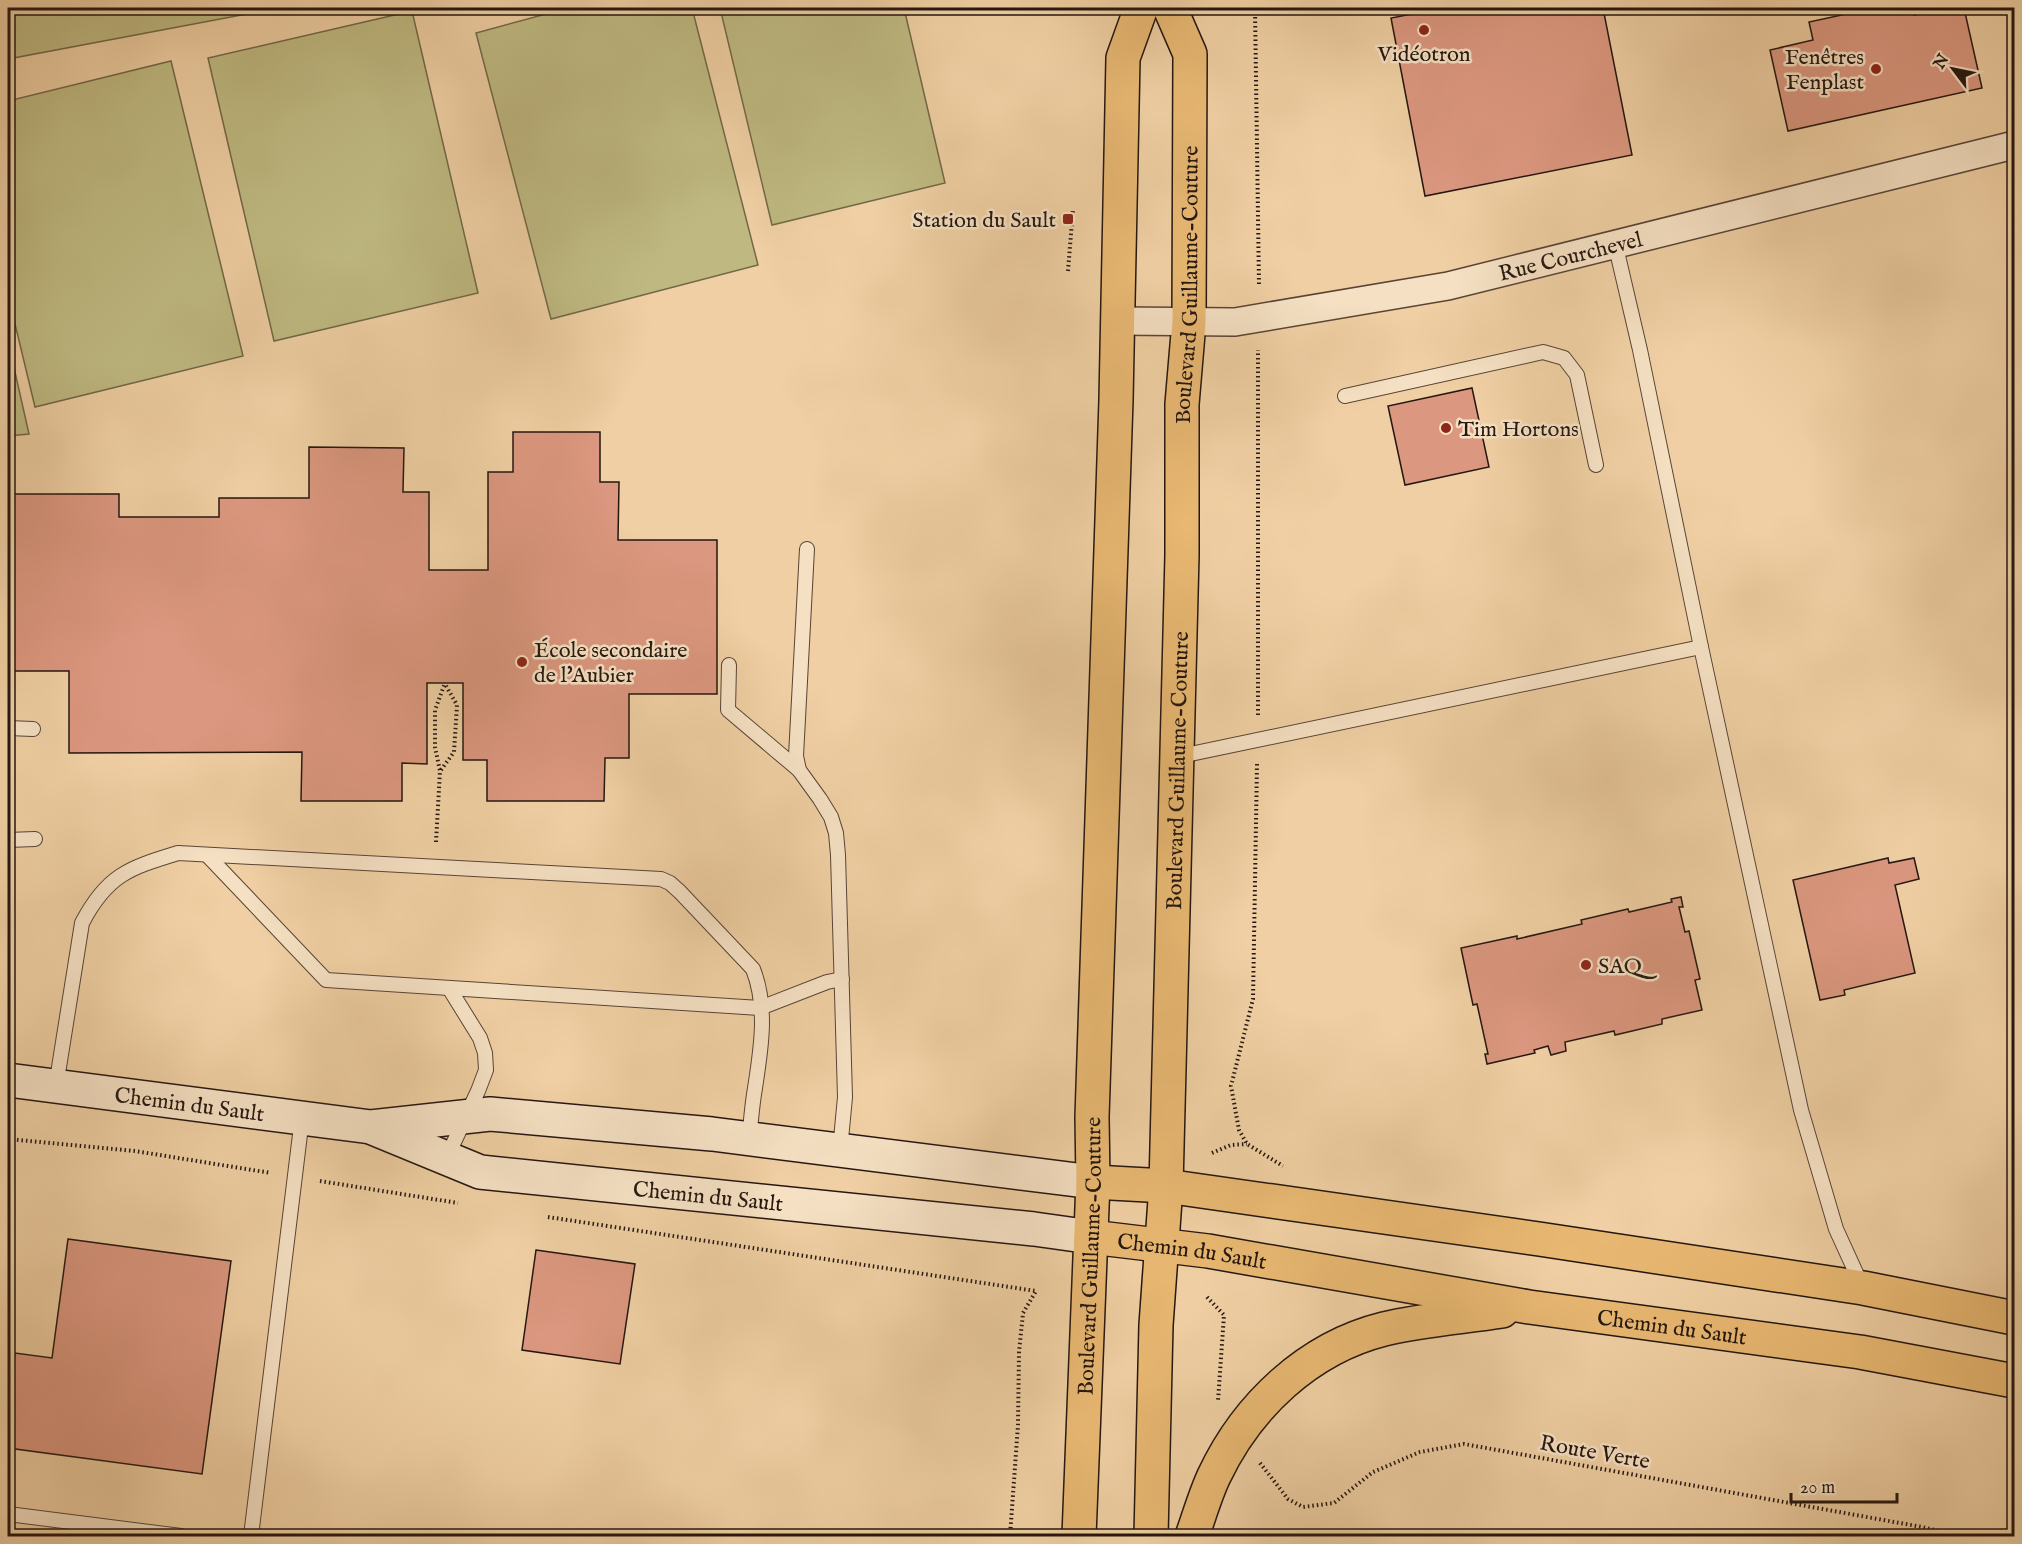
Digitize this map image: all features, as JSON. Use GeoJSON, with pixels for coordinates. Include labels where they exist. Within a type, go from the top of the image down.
{"type":"FeatureCollection","features":[{"type":"Feature","properties":{"kind":"main road","name":"Boulevard Guillaume-Couture"},"geometry":{"type":"LineString","coordinates":[[1079,1536],[1093,1182],[1092,1117],[1118,321],[1123,58],[1141,8]]}},
{"type":"Feature","properties":{"kind":"main road","name":"Boulevard Guillaume-Couture"},"geometry":{"type":"LineString","coordinates":[[1151,1536],[1156,1325],[1166,1186],[1182,555],[1182,404],[1189,322],[1190,54],[1170,8]]}},
{"type":"Feature","properties":{"kind":"main road","name":"Chemin du Sault"},"geometry":{"type":"LineString","coordinates":[[1093,1182],[1166,1186],[1863,1288],[2014,1318]]}},
{"type":"Feature","properties":{"kind":"main road","name":"Chemin du Sault"},"geometry":{"type":"LineString","coordinates":[[1091,1237],[1162,1244],[1529,1307],[1860,1352],[2014,1382]]}},
{"type":"Feature","properties":{"kind":"main road"},"geometry":{"type":"LineString","coordinates":[[1192,1536],[1214,1477],[1237,1436],[1267,1397],[1301,1367],[1344,1343],[1384,1329],[1529,1307]]}},
{"type":"Feature","properties":{"kind":"street","name":"Rue Courchevel"},"geometry":{"type":"LineString","coordinates":[[1118,321],[1234,322],[1437,288],[2014,145]]}},
{"type":"Feature","properties":{"kind":"street","name":"Chemin du Sault"},"geometry":{"type":"LineString","coordinates":[[8,1080],[371,1127],[490,1114],[749,1139],[1093,1182]]}},
{"type":"Feature","properties":{"kind":"street","name":"Chemin du Sault"},"geometry":{"type":"LineString","coordinates":[[371,1127],[480,1172],[1034,1229],[1091,1237]]}},
{"type":"Feature","properties":{"kind":"lane"},"geometry":{"type":"LineString","coordinates":[[1615,243],[1640,350],[1701,647],[1801,1110],[1836,1229],[1863,1288]]}},
{"type":"Feature","properties":{"kind":"lane"},"geometry":{"type":"LineString","coordinates":[[1345,396],[1543,352],[1564,358],[1577,375],[1596,465]]}},
{"type":"Feature","properties":{"kind":"lane"},"geometry":{"type":"LineString","coordinates":[[799,770],[796,756],[807,549]]}},
{"type":"Feature","properties":{"kind":"lane"},"geometry":{"type":"LineString","coordinates":[[1176,757],[1701,647]]}},
{"type":"Feature","properties":{"kind":"lane"},"geometry":{"type":"LineString","coordinates":[[729,665],[728,710],[799,770],[831,817],[836,833],[845,1097],[840,1150]]}},
{"type":"Feature","properties":{"kind":"lane"},"geometry":{"type":"LineString","coordinates":[[8,728],[33,729]]}},
{"type":"Feature","properties":{"kind":"lane"},"geometry":{"type":"LineString","coordinates":[[8,840],[35,839]]}},
{"type":"Feature","properties":{"kind":"lane"},"geometry":{"type":"LineString","coordinates":[[56,1086],[82,922],[91,905],[108,884],[138,865],[178,853],[661,879],[680,892],[753,969],[759,986],[762,1044],[749,1139]]}},
{"type":"Feature","properties":{"kind":"lane"},"geometry":{"type":"LineString","coordinates":[[207,855],[326,980],[760,1008],[827,982],[842,979]]}},
{"type":"Feature","properties":{"kind":"lane"},"geometry":{"type":"LineString","coordinates":[[446,1159],[486,1070],[480,1038],[449,988]]}},
{"type":"Feature","properties":{"kind":"lane"},"geometry":{"type":"LineString","coordinates":[[251,1536],[302,1118]]}},
{"type":"Feature","properties":{"kind":"lane"},"geometry":{"type":"LineString","coordinates":[[8,1514],[181,1536]]}},
{"type":"Feature","properties":{"kind":"path"},"geometry":{"type":"LineString","coordinates":[[1255,8],[1259,267]]}},
{"type":"Feature","properties":{"kind":"path"},"geometry":{"type":"LineString","coordinates":[[1068,271],[1073,209]]}},
{"type":"Feature","properties":{"kind":"path"},"geometry":{"type":"LineString","coordinates":[[437,821],[440,771],[435,747],[435,710],[445,683],[457,705],[454,752],[440,771]]}},
{"type":"Feature","properties":{"kind":"path"},"geometry":{"type":"LineString","coordinates":[[1231,1086],[1239,1130],[1246,1144]]}},
{"type":"Feature","properties":{"kind":"path"},"geometry":{"type":"LineString","coordinates":[[8,1139],[135,1151],[465,1204]]}},
{"type":"Feature","properties":{"kind":"path"},"geometry":{"type":"LineString","coordinates":[[1212,1153],[1231,1145],[1246,1144],[1280,1163]]}},
{"type":"Feature","properties":{"kind":"path"},"geometry":{"type":"LineString","coordinates":[[547,1217],[1036,1291],[1023,1313],[1010,1536]]}},
{"type":"Feature","properties":{"kind":"path"},"geometry":{"type":"LineString","coordinates":[[1207,1297],[1224,1315],[1218,1403]]}},
{"type":"Feature","properties":{"kind":"path","name":"Route Verte"},"geometry":{"type":"LineString","coordinates":[[1256,1459],[1288,1499],[1303,1506],[1334,1503],[1373,1472],[1420,1452],[1464,1444],[1960,1536]]}},
{"type":"Feature","properties":{"kind":"shaded area"},"geometry":{"type":"Polygon","coordinates":[[[8,8],[278,8],[8,59],[8,8]]]}},
{"type":"Feature","properties":{"kind":"shaded area"},"geometry":{"type":"Polygon","coordinates":[[[568,8],[692,8],[758,265],[551,319],[476,33],[568,8]]]}},
{"type":"Feature","properties":{"kind":"shaded area"},"geometry":{"type":"Polygon","coordinates":[[[720,8],[904,8],[945,183],[772,225],[720,8]]]}},
{"type":"Feature","properties":{"kind":"shaded area"},"geometry":{"type":"Polygon","coordinates":[[[412,11],[478,293],[274,341],[208,58],[412,11]]]}},
{"type":"Feature","properties":{"kind":"shaded area"},"geometry":{"type":"Polygon","coordinates":[[[171,61],[243,356],[35,407],[8,295],[8,101],[171,61]]]}},
{"type":"Feature","properties":{"kind":"shaded area"},"geometry":{"type":"Polygon","coordinates":[[[8,341],[29,434],[8,436],[8,341]]]}},
{"type":"Feature","properties":{"kind":"building"},"geometry":{"type":"Polygon","coordinates":[[[1443,8],[1603,8],[1632,155],[1425,196],[1391,18],[1443,8]]]}},
{"type":"Feature","properties":{"kind":"building","name":"Fenêtres Fenplast"},"geometry":{"type":"Polygon","coordinates":[[[1874,8],[1913,8],[1914,15],[1946,8],[1964,8],[1982,88],[1788,131],[1770,50],[1813,40],[1809,22],[1874,8]]]}},
{"type":"Feature","properties":{"kind":"building"},"geometry":{"type":"Polygon","coordinates":[[[1472,388],[1489,467],[1405,485],[1388,406],[1472,388]]]}},
{"type":"Feature","properties":{"kind":"building"},"geometry":{"type":"Polygon","coordinates":[[[513,432],[600,432],[600,482],[619,482],[618,540],[717,540],[717,694],[629,694],[629,758],[605,758],[604,801],[487,801],[487,760],[463,760],[463,683],[427,683],[427,764],[402,763],[402,801],[301,801],[302,752],[69,753],[69,671],[8,671],[8,494],[119,494],[119,517],[219,517],[219,498],[309,498],[309,447],[404,448],[403,492],[429,492],[429,570],[488,570],[488,472],[513,472],[513,432]]]}},
{"type":"Feature","properties":{"kind":"building"},"geometry":{"type":"Polygon","coordinates":[[[1888,858],[1889,863],[1914,858],[1919,879],[1895,885],[1915,973],[1844,990],[1845,995],[1820,1000],[1793,880],[1888,858]]]}},
{"type":"Feature","properties":{"kind":"building"},"geometry":{"type":"Polygon","coordinates":[[[1681,897],[1683,907],[1679,907],[1685,932],[1689,931],[1700,979],[1695,980],[1702,1010],[1662,1019],[1662,1024],[1615,1035],[1614,1031],[1565,1042],[1566,1051],[1551,1055],[1548,1046],[1534,1050],[1535,1053],[1487,1064],[1485,1054],[1488,1054],[1477,1004],[1473,1005],[1461,948],[1517,936],[1517,939],[1582,924],[1581,920],[1628,909],[1629,912],[1672,902],[1671,899],[1681,897]]]}},
{"type":"Feature","properties":{"kind":"building"},"geometry":{"type":"Polygon","coordinates":[[[68,1239],[231,1261],[202,1474],[8,1448],[8,1408],[15,1353],[52,1358],[68,1239]]]}},
{"type":"Feature","properties":{"kind":"building"},"geometry":{"type":"Polygon","coordinates":[[[536,1250],[635,1264],[620,1364],[522,1350],[536,1250]]]}},
{"type":"Feature","properties":{"kind":"place","name":"Vidéotron"},"geometry":{"type":"Point","coordinates":[1424,30]}},
{"type":"Feature","properties":{"kind":"place","name":"Fenêtres Fenplast"},"geometry":{"type":"Point","coordinates":[1876,69]}},
{"type":"Feature","properties":{"kind":"place","name":"Station du Sault"},"geometry":{"type":"Point","coordinates":[1068,219]}},
{"type":"Feature","properties":{"kind":"place","name":"Tim Hortons"},"geometry":{"type":"Point","coordinates":[1446,428]}},
{"type":"Feature","properties":{"kind":"place","name":"École secondaire de l'Aubier"},"geometry":{"type":"Point","coordinates":[522,662]}},
{"type":"Feature","properties":{"kind":"place","name":"SAQ"},"geometry":{"type":"Point","coordinates":[1586,965]}}]}
